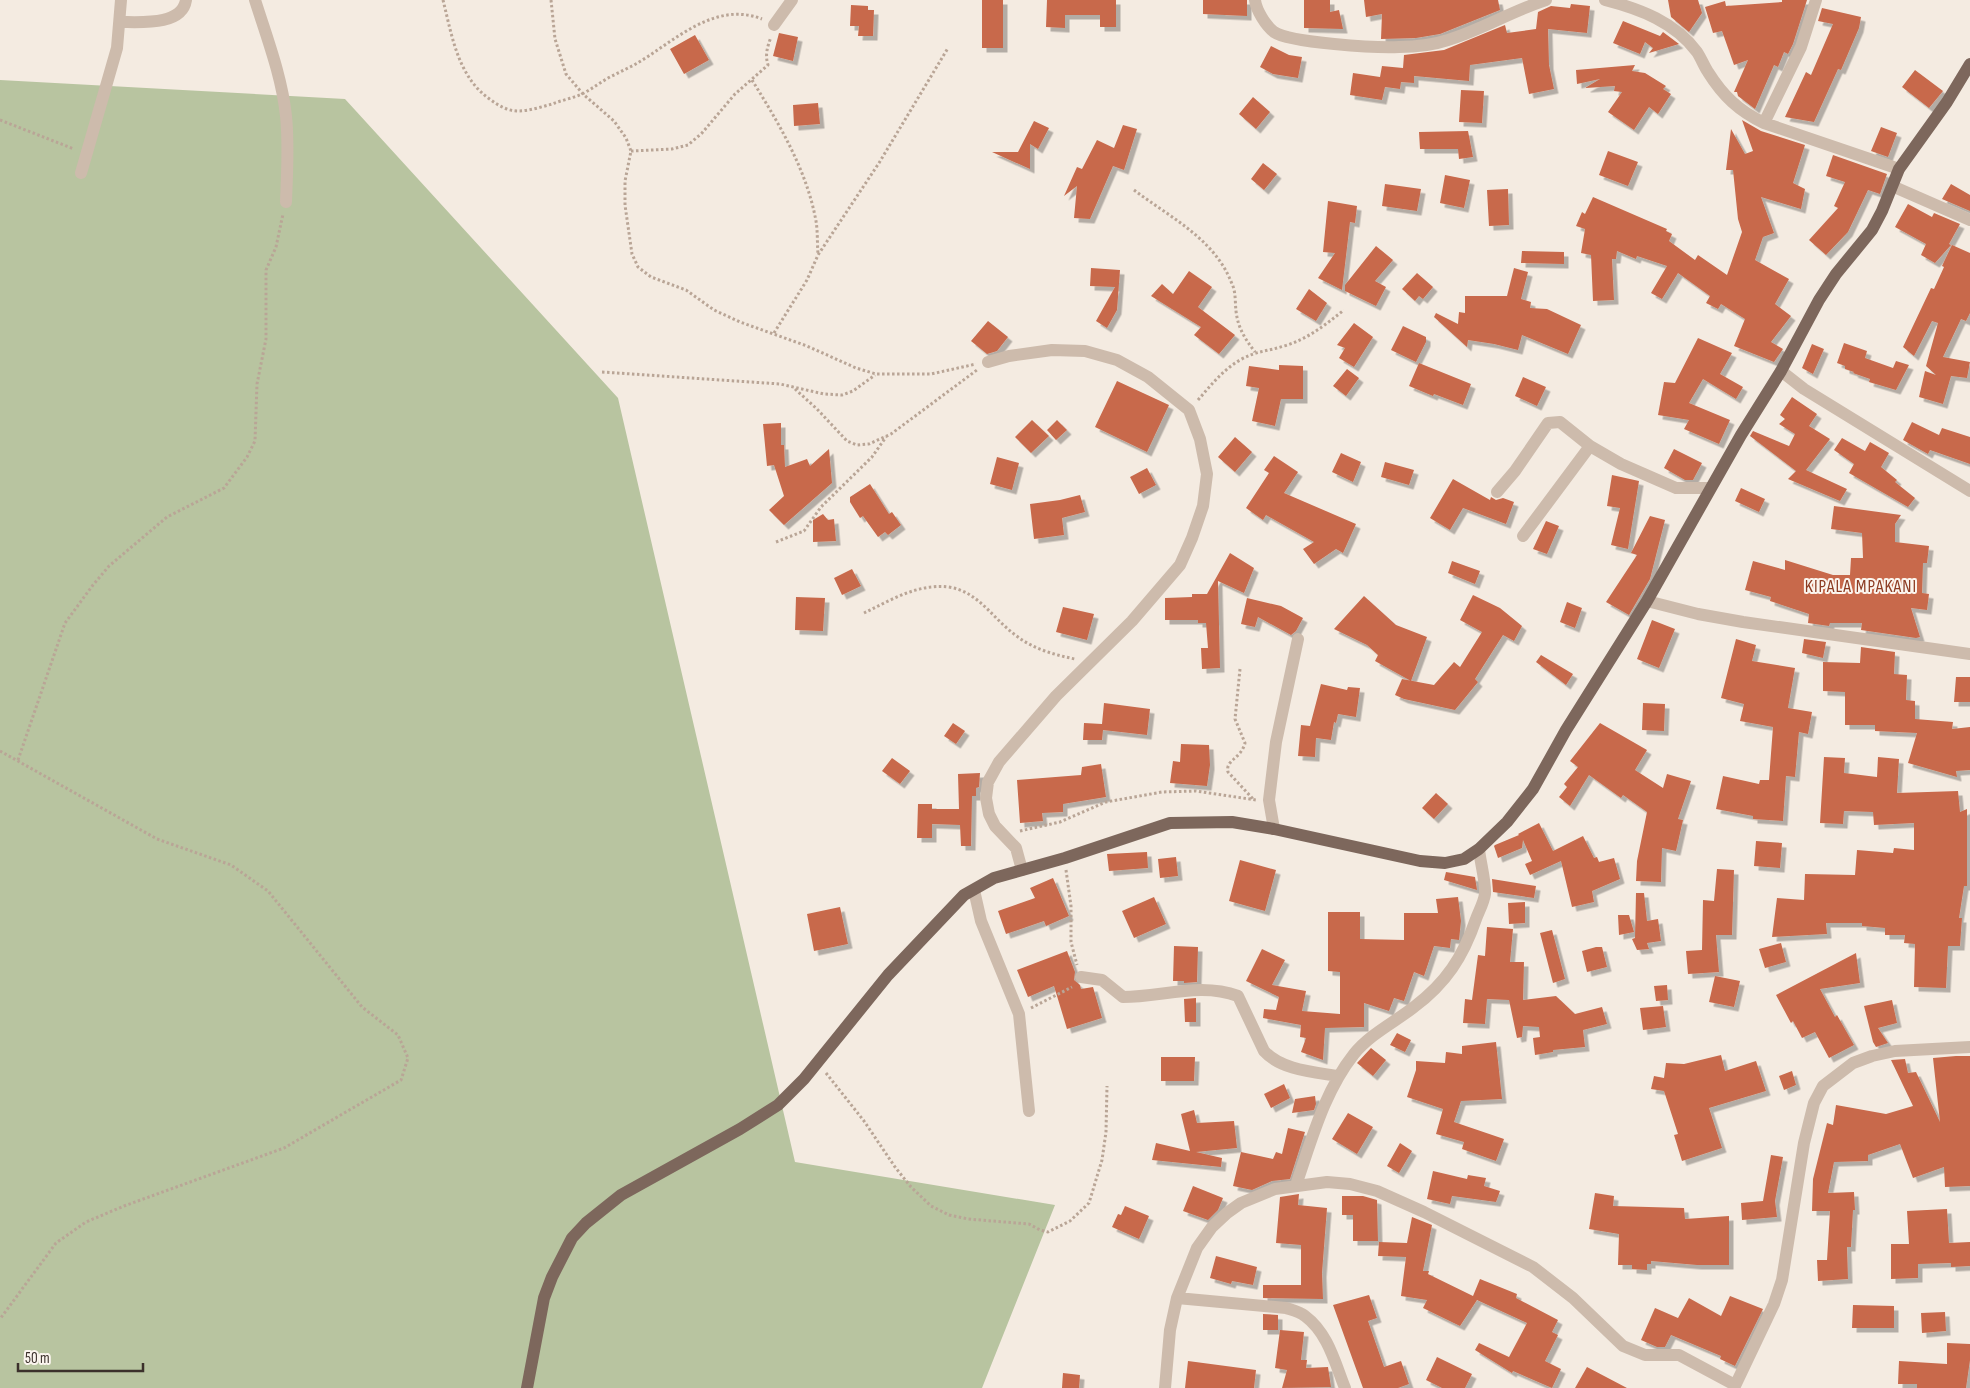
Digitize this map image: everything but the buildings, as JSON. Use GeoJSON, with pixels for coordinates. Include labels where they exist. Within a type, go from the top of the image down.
{"type":"FeatureCollection","features":[{"type":"Feature","properties":{"kind":"main road"},"geometry":{"type":"LineString","coordinates":[[527,1388],[544,1298],[552,1277],[572,1238],[586,1223],[621,1195],[740,1129],[778,1104],[804,1080],[888,975],[947,911],[964,895],[994,878],[1065,858],[1170,823],[1232,822],[1420,860],[1444,863],[1464,859],[1479,849],[1507,822],[1533,789],[1566,730],[1647,601],[1760,401],[1781,371],[1818,300],[1836,274],[1872,230],[1899,169],[1947,102],[1970,64]]}},
{"type":"Feature","properties":{"kind":"street"},"geometry":{"type":"LineString","coordinates":[[82,173],[86,153],[117,48],[121,0]]}},
{"type":"Feature","properties":{"kind":"street"},"geometry":{"type":"LineString","coordinates":[[120,22],[166,19],[177,15],[186,0]]}},
{"type":"Feature","properties":{"kind":"street"},"geometry":{"type":"LineString","coordinates":[[255,0],[279,78],[286,115],[288,151],[286,202]]}},
{"type":"Feature","properties":{"kind":"street"},"geometry":{"type":"LineString","coordinates":[[774,25],[792,0]]}},
{"type":"Feature","properties":{"kind":"street"},"geometry":{"type":"LineString","coordinates":[[1255,0],[1264,20],[1274,32],[1287,37],[1361,46],[1400,47],[1446,41],[1526,6],[1546,0]]}},
{"type":"Feature","properties":{"kind":"street"},"geometry":{"type":"LineString","coordinates":[[1605,0],[1646,13],[1678,33],[1697,53],[1720,91],[1745,114],[1764,123],[1899,169]]}},
{"type":"Feature","properties":{"kind":"street"},"geometry":{"type":"LineString","coordinates":[[1764,123],[1801,47],[1816,0]]}},
{"type":"Feature","properties":{"kind":"street"},"geometry":{"type":"LineString","coordinates":[[1892,186],[1970,220]]}},
{"type":"Feature","properties":{"kind":"street"},"geometry":{"type":"LineString","coordinates":[[988,362],[1009,356],[1052,350],[1085,351],[1117,360],[1140,373],[1189,410],[1200,440],[1207,474],[1203,506],[1180,565],[1132,621],[1056,696],[999,762],[988,782],[987,806],[995,826],[1016,848],[1022,870]]}},
{"type":"Feature","properties":{"kind":"street"},"geometry":{"type":"LineString","coordinates":[[1781,371],[1804,389],[1970,492]]}},
{"type":"Feature","properties":{"kind":"street"},"geometry":{"type":"LineString","coordinates":[[1497,492],[1515,471],[1548,423],[1560,422],[1590,446],[1621,464],[1676,488],[1710,488]]}},
{"type":"Feature","properties":{"kind":"street"},"geometry":{"type":"LineString","coordinates":[[1524,536],[1590,446]]}},
{"type":"Feature","properties":{"kind":"street"},"geometry":{"type":"LineString","coordinates":[[1647,601],[1698,614],[1743,622],[1970,654]]}},
{"type":"Feature","properties":{"kind":"street"},"geometry":{"type":"LineString","coordinates":[[1274,829],[1270,800],[1276,742],[1298,638]]}},
{"type":"Feature","properties":{"kind":"street"},"geometry":{"type":"LineString","coordinates":[[1296,1185],[1329,1092],[1338,1076],[1356,1052],[1370,1038],[1415,1006],[1439,986],[1454,967],[1467,944],[1485,893],[1479,849]]}},
{"type":"Feature","properties":{"kind":"street"},"geometry":{"type":"LineString","coordinates":[[974,890],[981,921],[1019,1014],[1029,1111]]}},
{"type":"Feature","properties":{"kind":"street"},"geometry":{"type":"LineString","coordinates":[[1081,977],[1102,980],[1123,997],[1152,996],[1208,989],[1238,996],[1264,1051],[1270,1058],[1281,1064],[1307,1071],[1338,1076]]}},
{"type":"Feature","properties":{"kind":"street"},"geometry":{"type":"LineString","coordinates":[[1165,1388],[1170,1330],[1177,1298],[1197,1248],[1212,1227],[1227,1212],[1241,1203],[1275,1188],[1327,1182],[1350,1184],[1377,1191],[1424,1212],[1533,1267],[1573,1298],[1623,1346],[1645,1355],[1679,1355],[1734,1386],[1774,1304],[1782,1280],[1804,1143],[1814,1104],[1824,1086],[1854,1063],[1872,1056],[1895,1051],[1970,1047]]}},
{"type":"Feature","properties":{"kind":"street"},"geometry":{"type":"LineString","coordinates":[[1177,1298],[1286,1308],[1303,1315],[1327,1342],[1345,1388]]}},
{"type":"Feature","properties":{"kind":"path"},"geometry":{"type":"LineString","coordinates":[[443,0],[454,44],[468,78],[479,92],[495,103],[506,109],[518,111],[540,107],[584,94],[609,77],[635,65],[696,23],[713,15],[737,11],[757,16],[774,25],[766,50],[768,65],[735,94],[702,133],[688,145],[672,150],[630,151]]}},
{"type":"Feature","properties":{"kind":"path"},"geometry":{"type":"LineString","coordinates":[[551,0],[555,39],[566,74],[620,128],[626,138],[630,151],[625,181],[625,204],[632,254],[638,267],[651,277],[686,290],[714,310],[740,322],[774,333],[856,368],[876,374],[931,374],[988,362]]}},
{"type":"Feature","properties":{"kind":"path"},"geometry":{"type":"LineString","coordinates":[[774,333],[807,280],[818,256],[879,164],[948,48]]}},
{"type":"Feature","properties":{"kind":"path"},"geometry":{"type":"LineString","coordinates":[[752,80],[776,119],[796,161],[815,217],[818,256]]}},
{"type":"Feature","properties":{"kind":"path"},"geometry":{"type":"LineString","coordinates":[[0,120],[86,153]]}},
{"type":"Feature","properties":{"kind":"path"},"geometry":{"type":"LineString","coordinates":[[1134,190],[1161,211],[1185,225],[1213,251],[1233,286],[1236,313],[1241,333],[1255,352]]}},
{"type":"Feature","properties":{"kind":"path"},"geometry":{"type":"LineString","coordinates":[[18,760],[65,623],[92,585],[109,566],[167,517],[224,488],[248,457],[255,440],[256,384],[266,340],[266,270],[276,247],[286,202]]}},
{"type":"Feature","properties":{"kind":"path"},"geometry":{"type":"LineString","coordinates":[[1189,410],[1219,376],[1238,361],[1255,352],[1285,346],[1314,334],[1344,310]]}},
{"type":"Feature","properties":{"kind":"path"},"geometry":{"type":"LineString","coordinates":[[793,388],[817,409],[846,441],[857,445],[868,444],[886,436],[914,418],[988,362]]}},
{"type":"Feature","properties":{"kind":"path"},"geometry":{"type":"LineString","coordinates":[[602,372],[614,371],[669,378],[753,382],[824,394],[842,395],[853,391],[876,374]]}},
{"type":"Feature","properties":{"kind":"path"},"geometry":{"type":"LineString","coordinates":[[776,542],[804,531],[821,507],[872,457],[886,436]]}},
{"type":"Feature","properties":{"kind":"path"},"geometry":{"type":"LineString","coordinates":[[864,613],[906,593],[931,587],[949,587],[967,593],[1017,637],[1037,648],[1063,657],[1090,662]]}},
{"type":"Feature","properties":{"kind":"path"},"geometry":{"type":"LineString","coordinates":[[1240,669],[1234,719],[1245,743],[1239,756],[1228,763],[1227,767],[1228,772],[1254,800]]}},
{"type":"Feature","properties":{"kind":"path"},"geometry":{"type":"LineString","coordinates":[[0,751],[157,839],[231,866],[268,891],[362,1007],[398,1035],[408,1058],[401,1080],[284,1148],[124,1206],[86,1222],[56,1243],[0,1319]]}},
{"type":"Feature","properties":{"kind":"path"},"geometry":{"type":"LineString","coordinates":[[1002,834],[1060,822],[1106,802],[1145,794],[1196,791],[1254,800],[1270,800]]}},
{"type":"Feature","properties":{"kind":"path"},"geometry":{"type":"LineString","coordinates":[[1019,1014],[1074,987],[1081,977],[1074,960],[1071,942],[1071,906],[1066,882],[1065,858]]}},
{"type":"Feature","properties":{"kind":"path"},"geometry":{"type":"LineString","coordinates":[[817,1063],[859,1114],[895,1167],[931,1206],[949,1215],[968,1219],[1029,1224],[1048,1232],[1070,1221],[1089,1203],[1102,1160],[1106,1132],[1107,1086]]}},
{"type":"Feature","properties":{"kind":"green space"},"geometry":{"type":"Polygon","coordinates":[[[0,80],[345,99],[618,398],[795,1162],[1055,1205],[982,1388],[0,1388],[0,80]]]}},
{"type":"Feature","properties":{"kind":"district","name":"KIPALA MPAKANI"},"geometry":{"type":"Point","coordinates":[1861,586]}}]}
